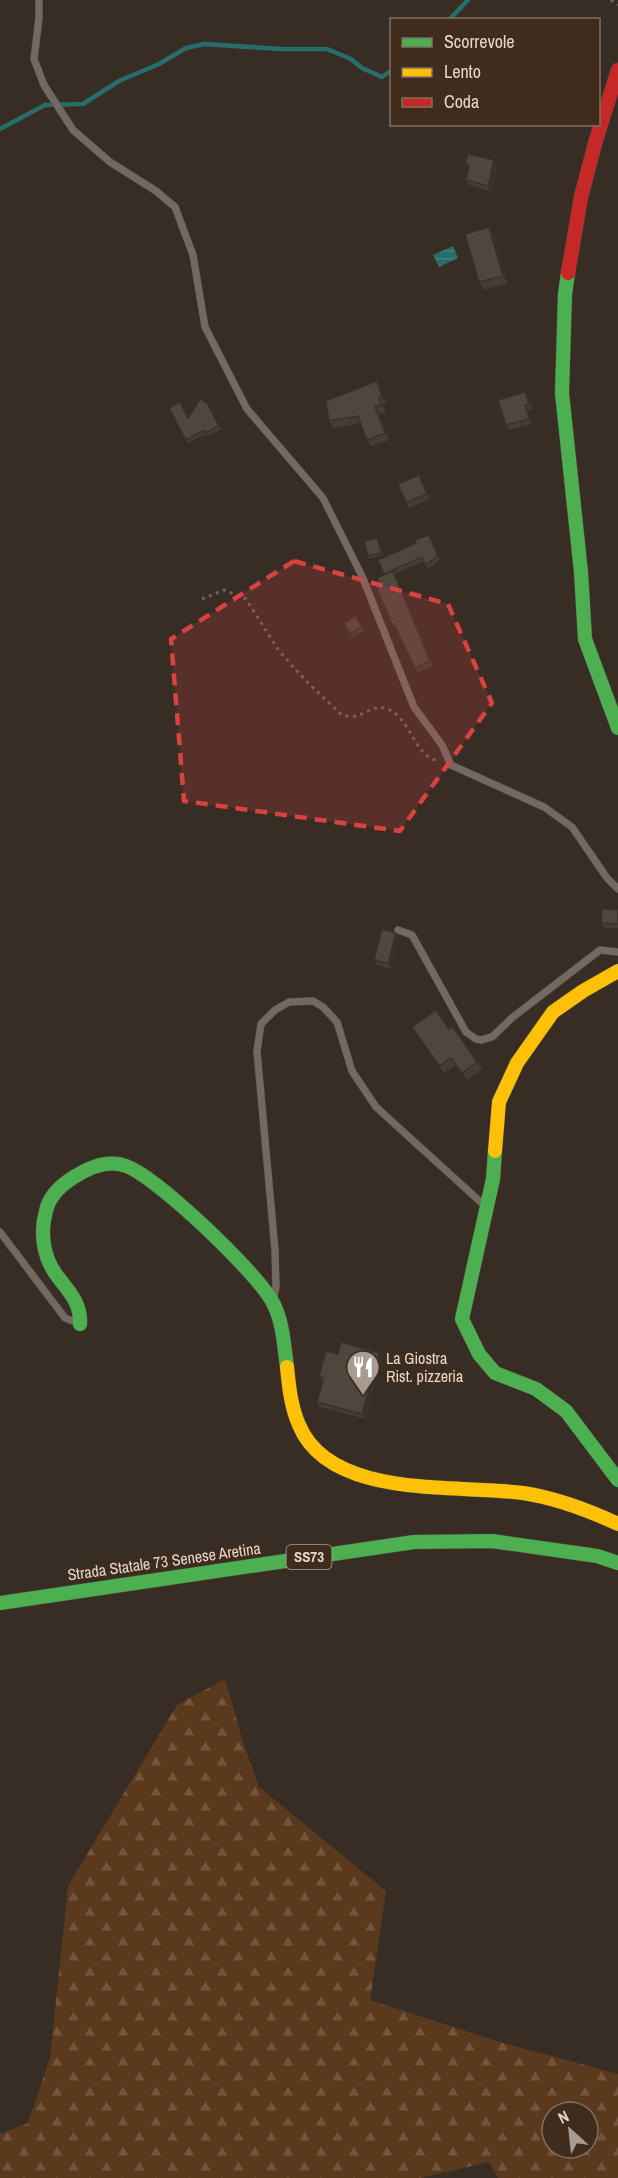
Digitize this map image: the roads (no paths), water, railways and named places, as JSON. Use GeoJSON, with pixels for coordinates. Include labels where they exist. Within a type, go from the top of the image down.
{"type":"FeatureCollection","features":[{"type":"Feature","properties":{"kind":"street"},"geometry":{"type":"LineString","coordinates":[[618,70],[596,140],[578,219],[565,294],[562,393],[580,561],[585,639],[618,728]]}},
{"type":"Feature","properties":{"kind":"street"},"geometry":{"type":"LineString","coordinates":[[618,971],[553,1012],[517,1063],[499,1102],[493,1179],[462,1319],[479,1354],[495,1373],[536,1389],[566,1411],[618,1480]]}},
{"type":"Feature","properties":{"kind":"street"},"geometry":{"type":"LineString","coordinates":[[80,1324],[79,1304],[53,1272],[45,1255],[42,1234],[46,1209],[56,1193],[73,1177],[96,1165],[125,1165],[174,1200],[218,1241],[273,1301],[281,1328],[292,1407],[304,1436],[323,1456],[357,1475],[399,1486],[512,1492],[563,1502],[618,1524]]}},
{"type":"Feature","properties":{"kind":"street","name":"Strada Statale 73 Senese Aretina"},"geometry":{"type":"LineString","coordinates":[[0,1603],[414,1542],[492,1541],[597,1556],[618,1563]]}},
{"type":"Feature","properties":{"kind":"lane"},"geometry":{"type":"LineString","coordinates":[[39,0],[34,59],[44,85],[73,130],[110,162],[156,191],[175,207],[193,255],[205,327],[247,409],[323,498],[362,576],[414,707],[442,745],[452,765],[544,807],[572,827],[618,889]]}},
{"type":"Feature","properties":{"kind":"lane"},"geometry":{"type":"LineString","coordinates":[[398,930],[412,935],[466,1032],[482,1040],[492,1037],[513,1017],[600,950],[618,952]]}},
{"type":"Feature","properties":{"kind":"lane"},"geometry":{"type":"LineString","coordinates":[[273,1301],[276,1287],[275,1250],[256,1051],[261,1024],[275,1010],[289,1002],[313,1001],[337,1022],[352,1071],[376,1107],[486,1207]]}},
{"type":"Feature","properties":{"kind":"lane"},"geometry":{"type":"LineString","coordinates":[[0,1232],[65,1318],[80,1324]]}},
{"type":"Feature","properties":{"kind":"water"},"geometry":{"type":"Polygon","coordinates":[[[453,246],[458,258],[439,267],[433,255],[453,246]]]}},
{"type":"Feature","properties":{"kind":"waterway"},"geometry":{"type":"LineString","coordinates":[[451,18],[468,0]]}},
{"type":"Feature","properties":{"kind":"waterway"},"geometry":{"type":"LineString","coordinates":[[0,129],[45,105],[83,104],[119,81],[159,64],[186,48],[204,44],[281,49],[327,49],[351,59],[362,68],[382,77],[390,71]]}},
{"type":"Feature","properties":{"kind":"place","name":"La Giostra Rist. pizzeria"},"geometry":{"type":"Point","coordinates":[363,1396]}}]}
